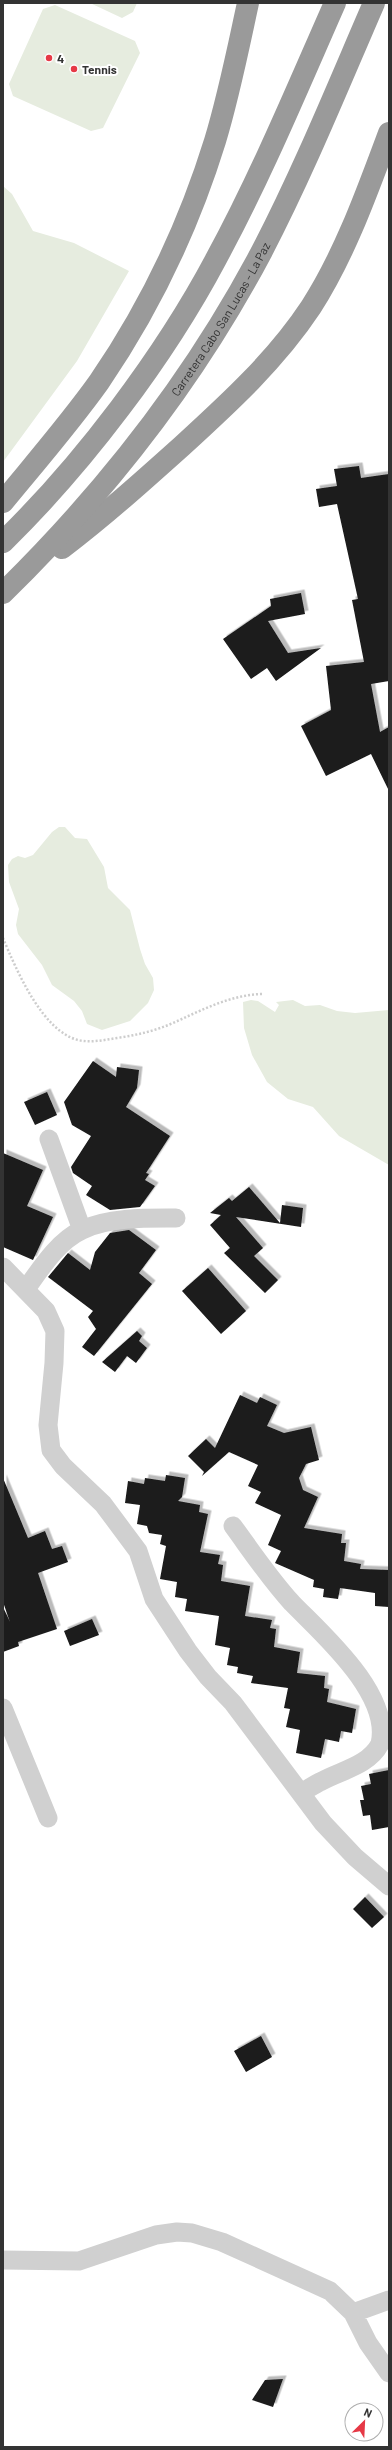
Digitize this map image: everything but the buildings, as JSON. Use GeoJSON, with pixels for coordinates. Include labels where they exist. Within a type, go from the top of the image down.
{"type":"FeatureCollection","features":[{"type":"Feature","properties":{"kind":"highway"},"geometry":{"type":"LineString","coordinates":[[3,502],[99,382],[129,334],[163,270],[215,142],[234,71],[248,3]]}},
{"type":"Feature","properties":{"kind":"highway"},"geometry":{"type":"LineString","coordinates":[[3,542],[54,488],[112,417],[197,292],[269,152],[335,3]]}},
{"type":"Feature","properties":{"kind":"highway","name":"Carretera Cabo San Lucas - La Paz"},"geometry":{"type":"LineString","coordinates":[[3,593],[98,494],[144,435],[205,348],[239,292],[285,205],[374,3]]}},
{"type":"Feature","properties":{"kind":"highway"},"geometry":{"type":"LineString","coordinates":[[3,593],[109,512],[224,407],[289,339],[312,305],[337,258],[389,133]]}},
{"type":"Feature","properties":{"kind":"street"},"geometry":{"type":"LineString","coordinates":[[49,1139],[82,1230]]}},
{"type":"Feature","properties":{"kind":"street"},"geometry":{"type":"LineString","coordinates":[[26,1289],[41,1268],[59,1248],[82,1230],[138,1219],[176,1218]]}},
{"type":"Feature","properties":{"kind":"street"},"geometry":{"type":"LineString","coordinates":[[3,1267],[46,1311],[55,1331],[54,1363],[48,1425],[51,1450],[63,1466],[103,1504],[138,1551],[154,1599],[168,1622],[208,1677],[233,1703],[323,1823],[355,1857],[389,1886]]}},
{"type":"Feature","properties":{"kind":"street"},"geometry":{"type":"LineString","coordinates":[[233,1526],[257,1562],[293,1603],[357,1667],[372,1686],[384,1716],[384,1731],[380,1744],[369,1758],[301,1793]]}},
{"type":"Feature","properties":{"kind":"street"},"geometry":{"type":"LineString","coordinates":[[3,1708],[48,1818]]}},
{"type":"Feature","properties":{"kind":"street"},"geometry":{"type":"LineString","coordinates":[[3,2260],[79,2261],[156,2235],[176,2232],[192,2233],[222,2242],[309,2280],[330,2291],[353,2313],[368,2343],[389,2372]]}},
{"type":"Feature","properties":{"kind":"street"},"geometry":{"type":"LineString","coordinates":[[353,2313],[389,2300]]}},
{"type":"Feature","properties":{"kind":"path"},"geometry":{"type":"LineString","coordinates":[[3,938],[43,1016],[64,1035],[77,1040],[90,1042],[139,1034],[163,1028],[224,1001],[246,995],[262,994]]}},
{"type":"Feature","properties":{"kind":"shaded area"},"geometry":{"type":"Polygon","coordinates":[[[90,3],[137,3],[133,12],[122,18],[90,3]]]}},
{"type":"Feature","properties":{"kind":"shaded area","name":"Tennis"},"geometry":{"type":"Polygon","coordinates":[[[55,5],[135,41],[140,53],[103,128],[91,131],[13,96],[9,84],[43,9],[55,5]]]}},
{"type":"Feature","properties":{"kind":"shaded area"},"geometry":{"type":"Polygon","coordinates":[[[3,186],[12,194],[33,231],[74,243],[129,271],[77,361],[3,462],[3,186]]]}},
{"type":"Feature","properties":{"kind":"shaded area"},"geometry":{"type":"Polygon","coordinates":[[[59,827],[65,827],[75,838],[87,839],[104,867],[108,888],[130,910],[145,964],[153,978],[154,990],[148,1003],[130,1021],[102,1030],[87,1024],[82,1011],[74,1001],[52,985],[42,965],[18,934],[16,925],[19,909],[9,882],[8,865],[12,859],[18,856],[25,858],[33,855],[52,832],[59,827]]]}},
{"type":"Feature","properties":{"kind":"shaded area"},"geometry":{"type":"Polygon","coordinates":[[[251,1000],[258,1001],[275,1012],[279,1005],[276,1002],[293,1000],[305,1006],[320,1005],[337,1011],[355,1013],[389,1010],[389,1165],[339,1136],[313,1107],[288,1099],[267,1082],[252,1055],[244,1028],[243,1002],[251,1000]]]}},
{"type":"Feature","properties":{"kind":"place","name":"4"},"geometry":{"type":"Point","coordinates":[49,58]}},
{"type":"Feature","properties":{"kind":"place","name":"Tennis"},"geometry":{"type":"Point","coordinates":[74,69]}}]}
